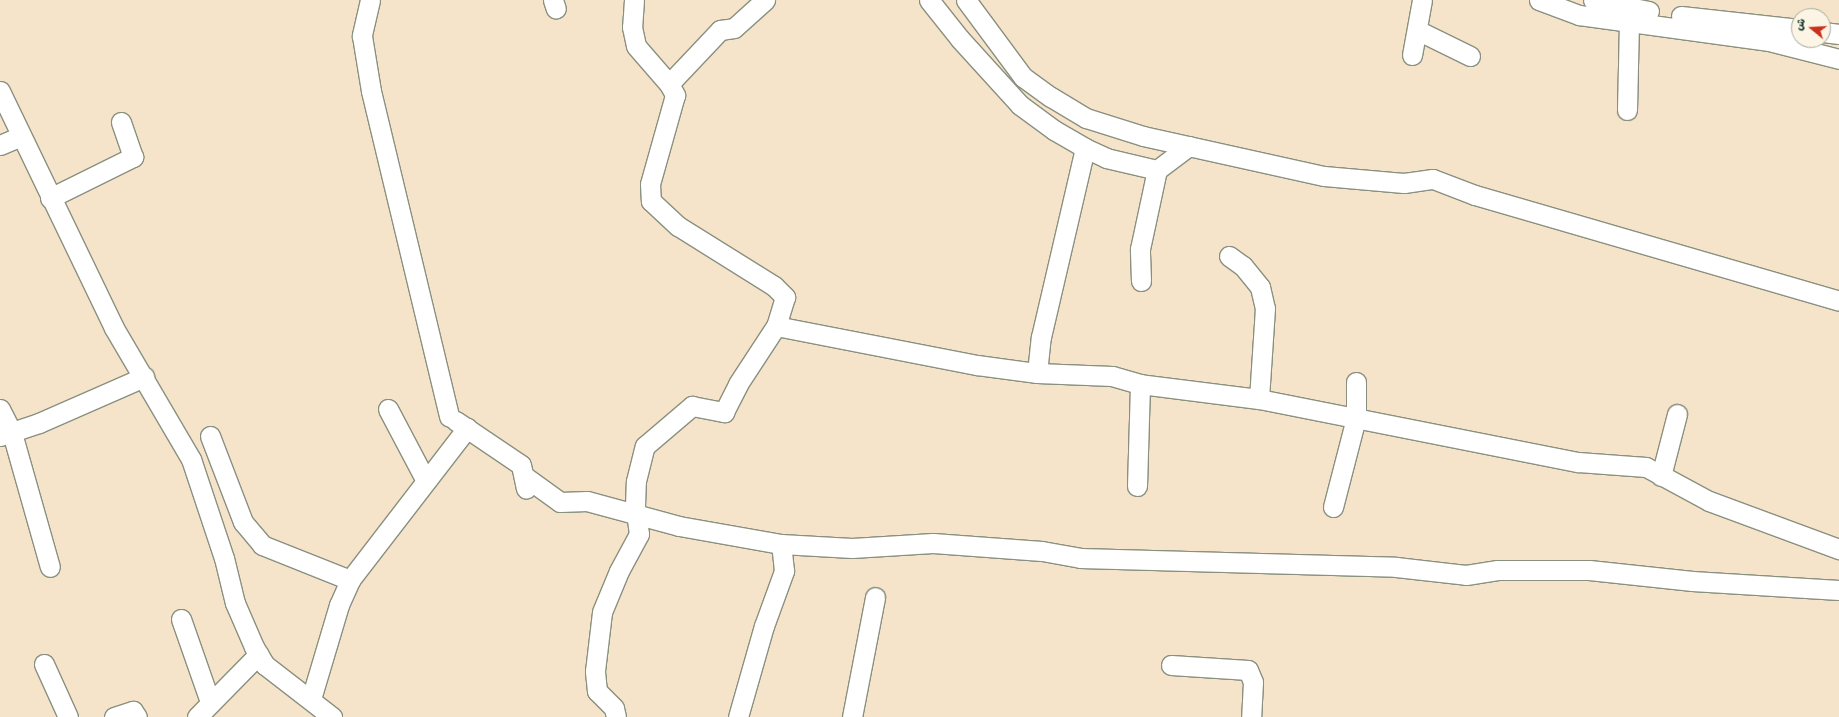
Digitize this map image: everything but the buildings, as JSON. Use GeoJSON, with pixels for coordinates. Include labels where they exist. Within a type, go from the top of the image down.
{"type":"FeatureCollection","features":[{"type":"Feature","properties":{"kind":"street"},"geometry":{"type":"LineString","coordinates":[[370,0],[362,36],[371,91],[443,415],[467,428],[521,465],[525,482],[560,502],[587,500],[679,526],[781,544],[852,548],[933,543],[1042,551],[1080,558],[1396,567],[1466,575],[1498,570],[1589,570],[1692,581],[1839,590]]}},
{"type":"Feature","properties":{"kind":"street"},"geometry":{"type":"LineString","coordinates":[[616,717],[614,708],[597,691],[595,671],[602,612],[619,571],[639,534],[636,514],[636,481],[645,446],[692,406],[724,412],[738,384],[776,326],[785,297],[774,286],[678,226],[651,201],[650,184],[675,95],[669,84],[636,46],[632,27],[634,0]]}},
{"type":"Feature","properties":{"kind":"street"},"geometry":{"type":"LineString","coordinates":[[669,84],[720,30],[734,28],[765,0]]}},
{"type":"Feature","properties":{"kind":"street"},"geometry":{"type":"LineString","coordinates":[[929,0],[960,39],[1020,105],[1054,130],[1106,158],[1157,170]]}},
{"type":"Feature","properties":{"kind":"street"},"geometry":{"type":"LineString","coordinates":[[966,0],[1023,77],[1051,97],[1086,118],[1143,136],[1324,176],[1404,183],[1433,179],[1475,195],[1839,300]]}},
{"type":"Feature","properties":{"kind":"street"},"geometry":{"type":"LineString","coordinates":[[1412,54],[1422,0]]}},
{"type":"Feature","properties":{"kind":"street"},"geometry":{"type":"LineString","coordinates":[[1539,0],[1579,15],[1629,20],[1769,41],[1839,59]]}},
{"type":"Feature","properties":{"kind":"street"},"geometry":{"type":"LineString","coordinates":[[1594,0],[1690,17],[1791,28]]}},
{"type":"Feature","properties":{"kind":"street"},"geometry":{"type":"LineString","coordinates":[[1627,110],[1629,20]]}},
{"type":"Feature","properties":{"kind":"street"},"geometry":{"type":"LineString","coordinates":[[1417,30],[1470,56]]}},
{"type":"Feature","properties":{"kind":"street"},"geometry":{"type":"LineString","coordinates":[[0,91],[50,198],[114,328],[191,459],[224,558],[234,603],[258,654],[265,665],[311,699],[332,717]]}},
{"type":"Feature","properties":{"kind":"street"},"geometry":{"type":"LineString","coordinates":[[50,198],[132,157],[121,122]]}},
{"type":"Feature","properties":{"kind":"street"},"geometry":{"type":"LineString","coordinates":[[0,145],[21,136]]}},
{"type":"Feature","properties":{"kind":"street"},"geometry":{"type":"LineString","coordinates":[[1140,281],[1140,250],[1157,170],[1189,146]]}},
{"type":"Feature","properties":{"kind":"street"},"geometry":{"type":"LineString","coordinates":[[1037,373],[1040,337],[1085,148]]}},
{"type":"Feature","properties":{"kind":"street"},"geometry":{"type":"LineString","coordinates":[[1229,256],[1244,266],[1260,287],[1265,308],[1259,399]]}},
{"type":"Feature","properties":{"kind":"street"},"geometry":{"type":"LineString","coordinates":[[776,326],[977,365],[1037,373],[1112,376],[1140,384],[1259,399],[1571,460],[1646,467],[1709,501],[1839,549]]}},
{"type":"Feature","properties":{"kind":"street"},"geometry":{"type":"LineString","coordinates":[[6,435],[144,377]]}},
{"type":"Feature","properties":{"kind":"street"},"geometry":{"type":"LineString","coordinates":[[1333,507],[1356,418],[1356,382]]}},
{"type":"Feature","properties":{"kind":"street"},"geometry":{"type":"LineString","coordinates":[[1137,486],[1140,384]]}},
{"type":"Feature","properties":{"kind":"street"},"geometry":{"type":"LineString","coordinates":[[0,409],[6,435],[50,567]]}},
{"type":"Feature","properties":{"kind":"street"},"geometry":{"type":"LineString","coordinates":[[388,409],[426,481]]}},
{"type":"Feature","properties":{"kind":"street"},"geometry":{"type":"LineString","coordinates":[[1661,476],[1678,414]]}},
{"type":"Feature","properties":{"kind":"street"},"geometry":{"type":"LineString","coordinates":[[311,699],[339,605],[350,580],[467,428]]}},
{"type":"Feature","properties":{"kind":"street"},"geometry":{"type":"LineString","coordinates":[[210,436],[243,522],[262,545],[350,580]]}},
{"type":"Feature","properties":{"kind":"street"},"geometry":{"type":"LineString","coordinates":[[738,717],[764,626],[784,571],[781,544]]}},
{"type":"Feature","properties":{"kind":"street"},"geometry":{"type":"LineString","coordinates":[[852,717],[875,597]]}},
{"type":"Feature","properties":{"kind":"street"},"geometry":{"type":"LineString","coordinates":[[181,619],[210,702]]}},
{"type":"Feature","properties":{"kind":"street"},"geometry":{"type":"LineString","coordinates":[[197,717],[258,654]]}},
{"type":"Feature","properties":{"kind":"street"},"geometry":{"type":"LineString","coordinates":[[44,664],[68,717]]}},
{"type":"Feature","properties":{"kind":"street"},"geometry":{"type":"LineString","coordinates":[[1171,665],[1248,670],[1253,682],[1250,717]]}},
{"type":"Feature","properties":{"kind":"street"},"geometry":{"type":"LineString","coordinates":[[114,717],[133,711],[137,717]]}}]}
